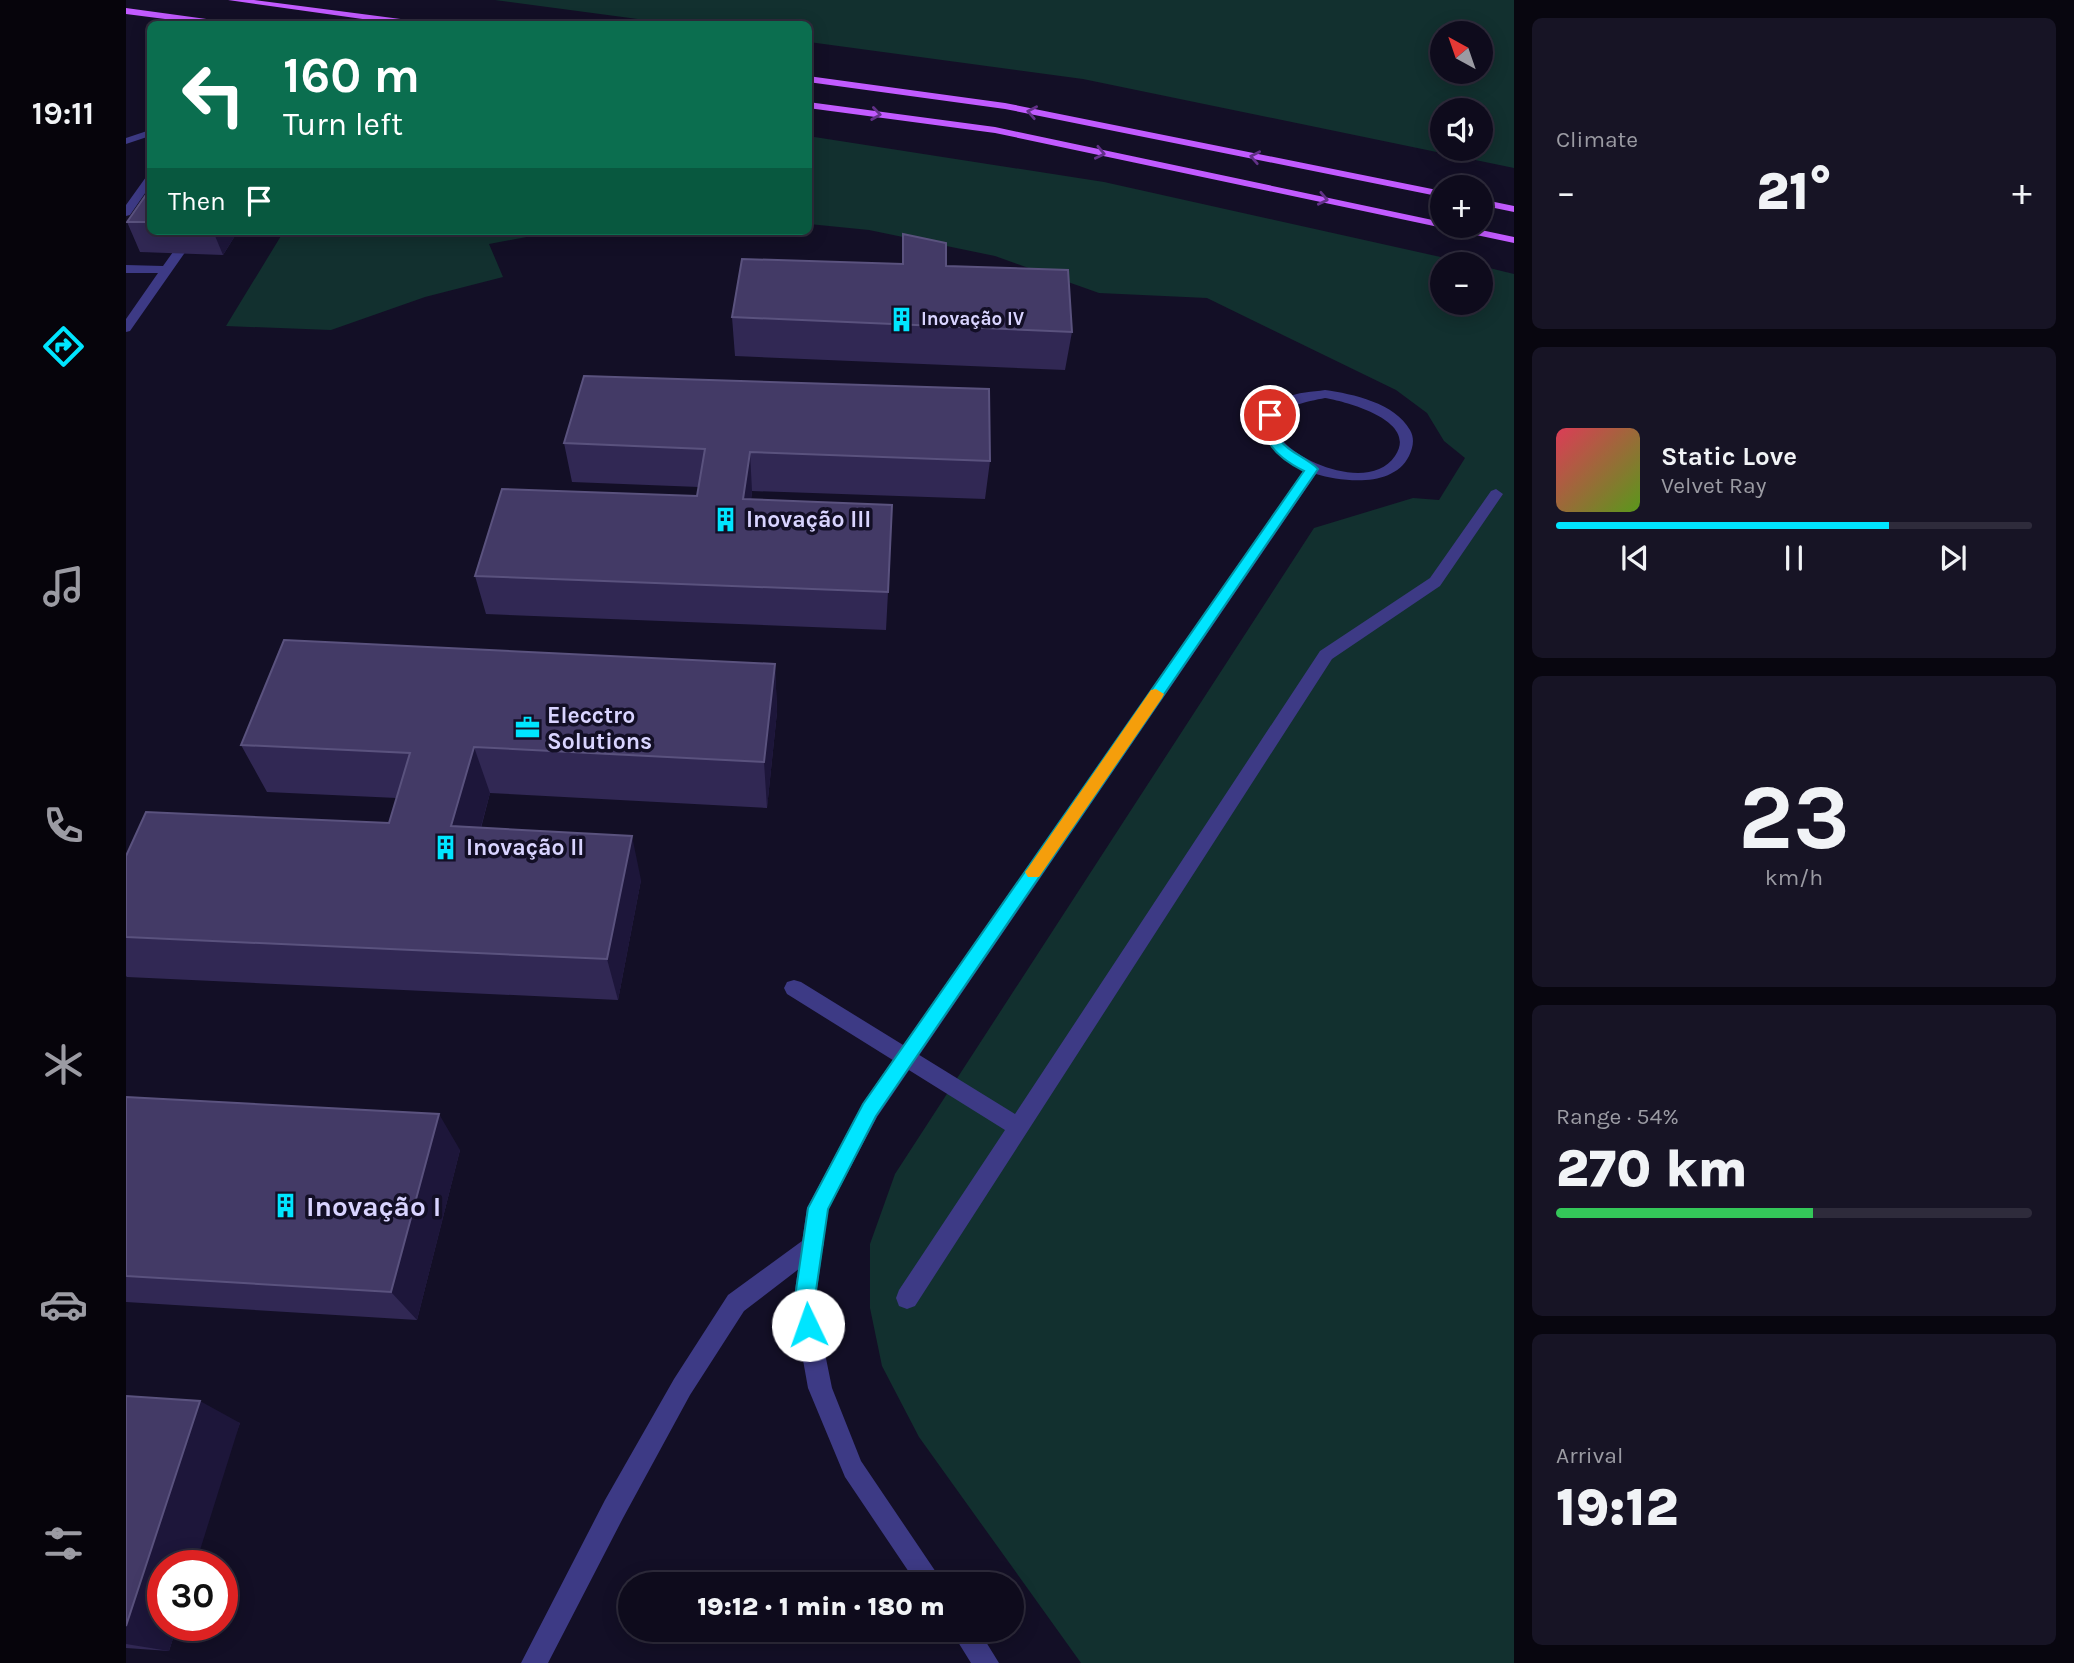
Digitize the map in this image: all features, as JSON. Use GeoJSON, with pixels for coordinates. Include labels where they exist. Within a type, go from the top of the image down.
{"type":"FeatureCollection","features":[{"type":"Feature","properties":{"kind":"main road"},"geometry":{"type":"LineString","coordinates":[[233,0],[393,21]]}},
{"type":"Feature","properties":{"kind":"main road"},"geometry":{"type":"LineString","coordinates":[[126,11],[199,21]]}},
{"type":"Feature","properties":{"kind":"main road"},"geometry":{"type":"LineString","coordinates":[[812,80],[1005,106],[1430,192]]}},
{"type":"Feature","properties":{"kind":"main road"},"geometry":{"type":"LineString","coordinates":[[812,106],[995,130],[1430,222]]}},
{"type":"Feature","properties":{"kind":"main road"},"geometry":{"type":"LineString","coordinates":[[1493,205],[1514,209]]}},
{"type":"Feature","properties":{"kind":"main road"},"geometry":{"type":"LineString","coordinates":[[1493,236],[1514,240]]}},
{"type":"Feature","properties":{"kind":"street"},"geometry":{"type":"LineString","coordinates":[[126,141],[147,134]]}},
{"type":"Feature","properties":{"kind":"street"},"geometry":{"type":"LineString","coordinates":[[126,213],[147,183]]}},
{"type":"Feature","properties":{"kind":"street"},"geometry":{"type":"LineString","coordinates":[[126,328],[191,235]]}},
{"type":"Feature","properties":{"kind":"street"},"geometry":{"type":"LineString","coordinates":[[126,269],[166,270]]}},
{"type":"Feature","properties":{"kind":"street"},"geometry":{"type":"LineString","coordinates":[[1325,394],[1360,400],[1389,416],[1399,426],[1405,438],[1405,449],[1401,458],[1390,468],[1374,474],[1354,477],[1312,469],[1294,461],[1271,439],[1268,426],[1270,415],[1291,399],[1325,394]]}},
{"type":"Feature","properties":{"kind":"street"},"geometry":{"type":"LineString","coordinates":[[924,1572],[853,1469],[820,1388],[804,1304],[818,1208],[870,1110],[1312,469]]}},
{"type":"Feature","properties":{"kind":"street"},"geometry":{"type":"LineString","coordinates":[[907,1298],[1326,655],[1435,582],[1496,494]]}},
{"type":"Feature","properties":{"kind":"street"},"geometry":{"type":"LineString","coordinates":[[794,988],[1019,1128]]}},
{"type":"Feature","properties":{"kind":"street"},"geometry":{"type":"LineString","coordinates":[[534,1663],[614,1509],[682,1387],[736,1303],[813,1244]]}},
{"type":"Feature","properties":{"kind":"street"},"geometry":{"type":"LineString","coordinates":[[972,1642],[986,1663]]}},
{"type":"Feature","properties":{"kind":"green space"},"geometry":{"type":"Polygon","coordinates":[[[495,0],[1514,0],[1514,168],[1480,161],[1493,161],[1493,98],[1430,98],[1430,151],[1083,79],[812,42],[812,21],[652,21],[495,0]]]}},
{"type":"Feature","properties":{"kind":"green space"},"geometry":{"type":"Polygon","coordinates":[[[812,137],[1104,182],[1430,255],[1430,315],[1493,315],[1493,269],[1514,274],[1514,1663],[1081,1663],[1024,1583],[1024,1572],[1016,1572],[919,1437],[882,1366],[870,1308],[870,1244],[895,1174],[1314,528],[1413,498],[1439,500],[1465,458],[1444,441],[1427,413],[1396,390],[1207,298],[1099,293],[995,256],[869,230],[812,224],[812,137]]]}},
{"type":"Feature","properties":{"kind":"green space"},"geometry":{"type":"Polygon","coordinates":[[[282,235],[537,235],[489,244],[503,277],[425,297],[331,330],[226,326],[282,235]]]}},
{"type":"Feature","properties":{"kind":"building"},"geometry":{"type":"Polygon","coordinates":[[[147,193],[147,222],[127,222],[147,193]]]}},
{"type":"Feature","properties":{"kind":"building"},"geometry":{"type":"Polygon","coordinates":[[[903,234],[946,243],[946,266],[1068,270],[1072,332],[732,317],[742,259],[903,264],[903,234]]]}},
{"type":"Feature","properties":{"kind":"building"},"geometry":{"type":"Polygon","coordinates":[[[584,376],[989,389],[990,461],[750,452],[743,499],[892,505],[888,592],[475,576],[502,489],[697,496],[705,449],[564,443],[584,376]]]}},
{"type":"Feature","properties":{"kind":"building"},"geometry":{"type":"Polygon","coordinates":[[[284,640],[775,664],[764,762],[474,747],[451,826],[632,836],[607,959],[126,937],[126,856],[146,812],[389,823],[410,753],[241,745],[284,640]]]}},
{"type":"Feature","properties":{"kind":"building","name":"Inovação I"},"geometry":{"type":"Polygon","coordinates":[[[126,1097],[439,1114],[391,1292],[126,1276],[126,1097]]]}},
{"type":"Feature","properties":{"kind":"building"},"geometry":{"type":"Polygon","coordinates":[[[126,1396],[200,1401],[151,1550],[147,1550],[147,1562],[126,1626],[126,1396]]]}},
{"type":"Feature","properties":{"kind":"slow traffic"},"geometry":{"type":"LineString","coordinates":[[1033,872],[1156,694]]}},
{"type":"Feature","properties":{"kind":"place","name":"Inovação IV"},"geometry":{"type":"Point","coordinates":[901,319]}},
{"type":"Feature","properties":{"kind":"place","name":"Inovação III"},"geometry":{"type":"Point","coordinates":[726,519]}},
{"type":"Feature","properties":{"kind":"place","name":"Elecctro Solutions"},"geometry":{"type":"Point","coordinates":[527,728]}},
{"type":"Feature","properties":{"kind":"place","name":"Inovação II"},"geometry":{"type":"Point","coordinates":[446,847]}},
{"type":"Feature","properties":{"kind":"place","name":"Inovação I"},"geometry":{"type":"Point","coordinates":[286,1206]}},
{"type":"Feature","properties":{"kind":"route"},"geometry":{"type":"LineString","coordinates":[[808,1325],[804,1304],[818,1208],[870,1110],[1312,469],[1294,461],[1271,439],[1268,426],[1270,415]]}}]}
